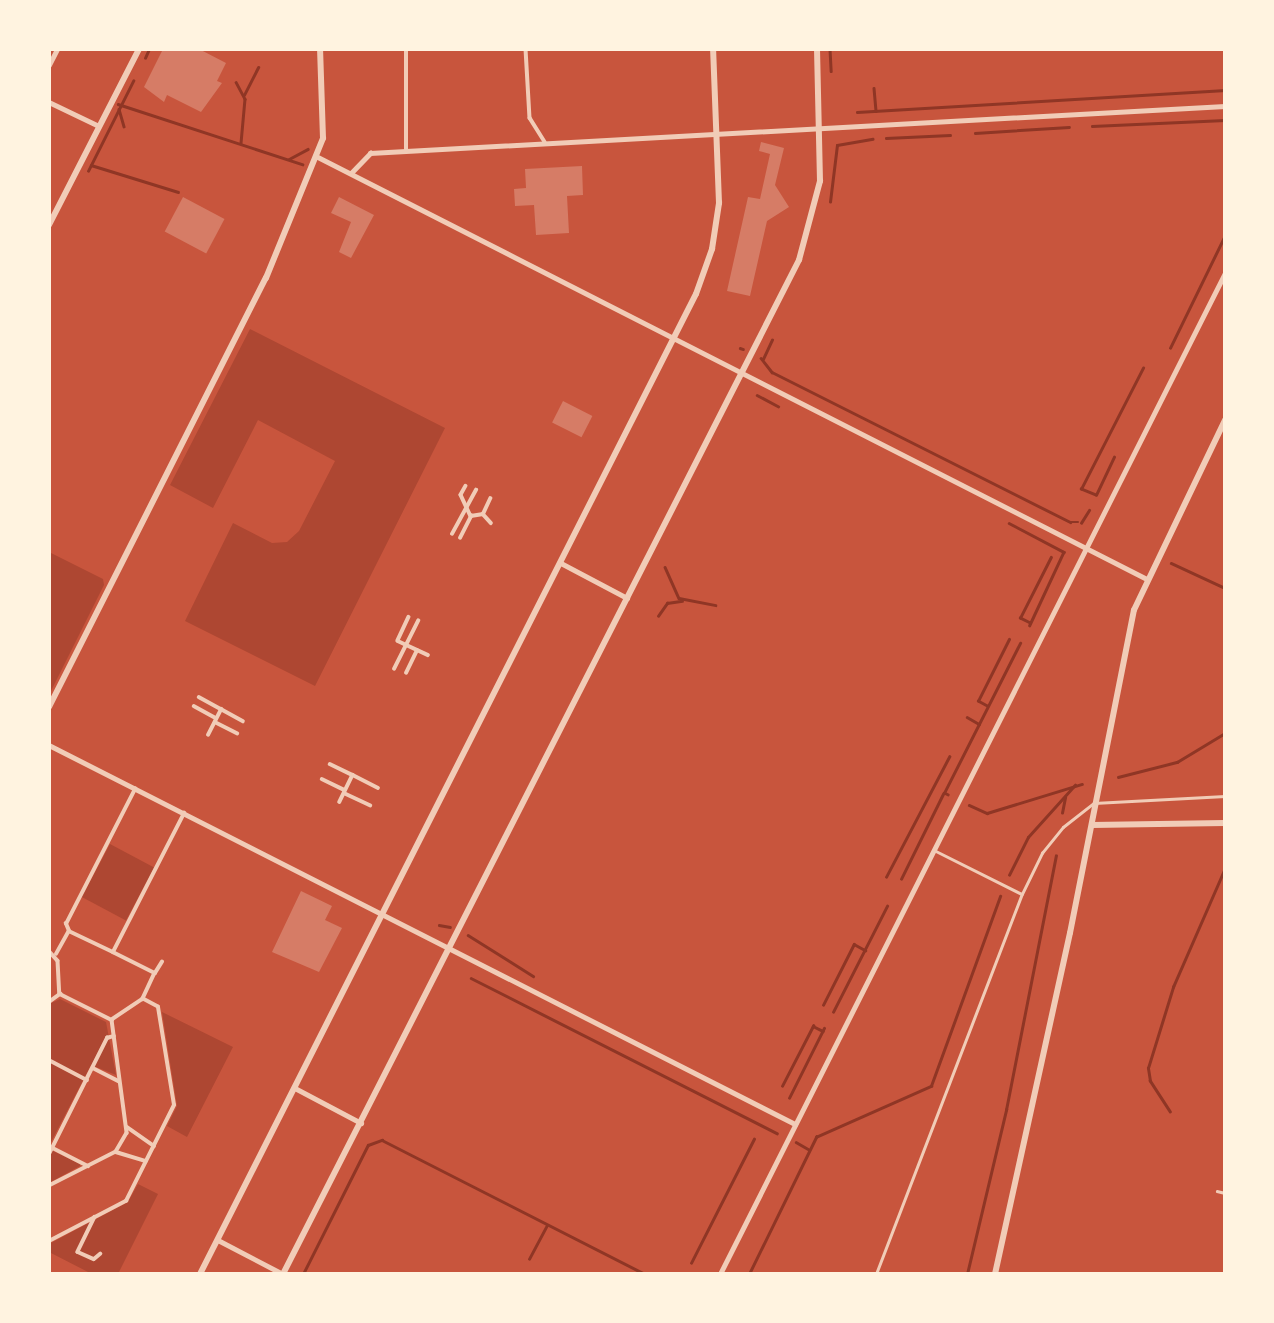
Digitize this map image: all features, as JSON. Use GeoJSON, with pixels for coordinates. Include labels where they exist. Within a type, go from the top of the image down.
{"type":"FeatureCollection","features":[{"type":"Feature","properties":{"kind":"street"},"geometry":{"type":"LineString","coordinates":[[49,65],[57,49]]}},
{"type":"Feature","properties":{"kind":"street"},"geometry":{"type":"LineString","coordinates":[[49,225],[139,49]]}},
{"type":"Feature","properties":{"kind":"street"},"geometry":{"type":"LineString","coordinates":[[49,707],[256,299],[316,156],[324,129],[320,49]]}},
{"type":"Feature","properties":{"kind":"street"},"geometry":{"type":"LineString","coordinates":[[405,151],[406,49]]}},
{"type":"Feature","properties":{"kind":"street"},"geometry":{"type":"LineString","coordinates":[[526,49],[530,118],[545,142]]}},
{"type":"Feature","properties":{"kind":"street"},"geometry":{"type":"LineString","coordinates":[[200,1274],[703,278],[715,231],[720,189],[713,49]]}},
{"type":"Feature","properties":{"kind":"street"},"geometry":{"type":"LineString","coordinates":[[218,1240],[283,1274],[743,371],[806,242],[820,181],[821,127],[817,49]]}},
{"type":"Feature","properties":{"kind":"street"},"geometry":{"type":"LineString","coordinates":[[49,102],[99,127]]}},
{"type":"Feature","properties":{"kind":"street"},"geometry":{"type":"LineString","coordinates":[[351,173],[370,153],[717,131],[1225,106]]}},
{"type":"Feature","properties":{"kind":"street"},"geometry":{"type":"LineString","coordinates":[[316,156],[676,336],[1147,579]]}},
{"type":"Feature","properties":{"kind":"street"},"geometry":{"type":"LineString","coordinates":[[720,1274],[1225,273]]}},
{"type":"Feature","properties":{"kind":"street"},"geometry":{"type":"LineString","coordinates":[[995,1274],[1092,825],[1094,803],[1134,610],[1225,420]]}},
{"type":"Feature","properties":{"kind":"street"},"geometry":{"type":"LineString","coordinates":[[466,486],[461,495],[471,516]]}},
{"type":"Feature","properties":{"kind":"street"},"geometry":{"type":"LineString","coordinates":[[452,534],[476,490]]}},
{"type":"Feature","properties":{"kind":"street"},"geometry":{"type":"LineString","coordinates":[[471,516],[482,514],[491,499]]}},
{"type":"Feature","properties":{"kind":"street"},"geometry":{"type":"LineString","coordinates":[[482,514],[491,523]]}},
{"type":"Feature","properties":{"kind":"street"},"geometry":{"type":"LineString","coordinates":[[460,538],[471,516]]}},
{"type":"Feature","properties":{"kind":"street"},"geometry":{"type":"LineString","coordinates":[[561,563],[627,598]]}},
{"type":"Feature","properties":{"kind":"street"},"geometry":{"type":"LineString","coordinates":[[409,617],[398,641],[428,655]]}},
{"type":"Feature","properties":{"kind":"street"},"geometry":{"type":"LineString","coordinates":[[394,669],[418,621]]}},
{"type":"Feature","properties":{"kind":"street"},"geometry":{"type":"LineString","coordinates":[[406,673],[417,650]]}},
{"type":"Feature","properties":{"kind":"street"},"geometry":{"type":"LineString","coordinates":[[199,697],[243,721]]}},
{"type":"Feature","properties":{"kind":"street"},"geometry":{"type":"LineString","coordinates":[[194,706],[237,733]]}},
{"type":"Feature","properties":{"kind":"street"},"geometry":{"type":"LineString","coordinates":[[208,735],[222,709]]}},
{"type":"Feature","properties":{"kind":"street"},"geometry":{"type":"LineString","coordinates":[[49,745],[795,1124]]}},
{"type":"Feature","properties":{"kind":"street"},"geometry":{"type":"LineString","coordinates":[[330,764],[378,788]]}},
{"type":"Feature","properties":{"kind":"street"},"geometry":{"type":"LineString","coordinates":[[340,802],[353,775]]}},
{"type":"Feature","properties":{"kind":"street"},"geometry":{"type":"LineString","coordinates":[[322,779],[370,805]]}},
{"type":"Feature","properties":{"kind":"street"},"geometry":{"type":"LineString","coordinates":[[135,789],[66,924],[69,931],[155,973]]}},
{"type":"Feature","properties":{"kind":"street"},"geometry":{"type":"LineString","coordinates":[[113,952],[184,813]]}},
{"type":"Feature","properties":{"kind":"street"},"geometry":{"type":"LineString","coordinates":[[1092,825],[1225,823]]}},
{"type":"Feature","properties":{"kind":"street"},"geometry":{"type":"LineString","coordinates":[[49,1002],[60,993],[62,980],[56,954],[69,931]]}},
{"type":"Feature","properties":{"kind":"street"},"geometry":{"type":"LineString","coordinates":[[49,951],[56,954]]}},
{"type":"Feature","properties":{"kind":"street"},"geometry":{"type":"LineString","coordinates":[[112,1020],[143,999],[162,961]]}},
{"type":"Feature","properties":{"kind":"street"},"geometry":{"type":"LineString","coordinates":[[60,993],[112,1020]]}},
{"type":"Feature","properties":{"kind":"street"},"geometry":{"type":"LineString","coordinates":[[49,1241],[126,1201],[174,1105],[158,1007],[143,999]]}},
{"type":"Feature","properties":{"kind":"street"},"geometry":{"type":"LineString","coordinates":[[49,1186],[116,1152],[126,1127],[112,1020]]}},
{"type":"Feature","properties":{"kind":"street"},"geometry":{"type":"LineString","coordinates":[[49,1154],[107,1038],[114,1036]]}},
{"type":"Feature","properties":{"kind":"street"},"geometry":{"type":"LineString","coordinates":[[49,1060],[87,1080]]}},
{"type":"Feature","properties":{"kind":"street"},"geometry":{"type":"LineString","coordinates":[[93,1068],[120,1082]]}},
{"type":"Feature","properties":{"kind":"street"},"geometry":{"type":"LineString","coordinates":[[295,1088],[361,1123]]}},
{"type":"Feature","properties":{"kind":"street"},"geometry":{"type":"LineString","coordinates":[[126,1127],[153,1146]]}},
{"type":"Feature","properties":{"kind":"street"},"geometry":{"type":"LineString","coordinates":[[51,1147],[88,1166]]}},
{"type":"Feature","properties":{"kind":"street"},"geometry":{"type":"LineString","coordinates":[[116,1152],[146,1161]]}},
{"type":"Feature","properties":{"kind":"street"},"geometry":{"type":"LineString","coordinates":[[96,1216],[78,1252],[94,1259],[100,1254]]}},
{"type":"Feature","properties":{"kind":"lane"},"geometry":{"type":"LineString","coordinates":[[876,1274],[1022,894],[1047,846],[1094,803],[1225,796]]}},
{"type":"Feature","properties":{"kind":"lane"},"geometry":{"type":"LineString","coordinates":[[933,850],[1022,894]]}},
{"type":"Feature","properties":{"kind":"lane"},"geometry":{"type":"LineString","coordinates":[[1217,1191],[1225,1193]]}},
{"type":"Feature","properties":{"kind":"shaded area"},"geometry":{"type":"Polygon","coordinates":[[[250,329],[445,428],[315,686],[185,621],[233,523],[272,543],[287,542],[299,531],[335,461],[258,420],[213,508],[170,485],[250,329]]]}},
{"type":"Feature","properties":{"kind":"shaded area"},"geometry":{"type":"Polygon","coordinates":[[[49,552],[103,579],[104,585],[49,695],[49,552]]]}},
{"type":"Feature","properties":{"kind":"shaded area"},"geometry":{"type":"Polygon","coordinates":[[[110,844],[154,867],[126,920],[82,897],[110,844]]]}},
{"type":"Feature","properties":{"kind":"shaded area"},"geometry":{"type":"Polygon","coordinates":[[[60,999],[106,1022],[116,1075],[91,1065],[49,1146],[49,1004],[60,999]]]}},
{"type":"Feature","properties":{"kind":"shaded area"},"geometry":{"type":"Polygon","coordinates":[[[162,1012],[233,1047],[187,1137],[167,1126],[177,1106],[162,1012]]]}},
{"type":"Feature","properties":{"kind":"shaded area"},"geometry":{"type":"Polygon","coordinates":[[[49,1149],[80,1164],[80,1166],[49,1183],[49,1149]]]}},
{"type":"Feature","properties":{"kind":"shaded area"},"geometry":{"type":"Polygon","coordinates":[[[138,1184],[158,1194],[118,1274],[92,1274],[49,1252],[49,1244],[128,1202],[138,1184]]]}},
{"type":"Feature","properties":{"kind":"building"},"geometry":{"type":"Polygon","coordinates":[[[163,49],[199,49],[226,63],[217,81],[222,83],[201,112],[167,95],[164,102],[144,87],[163,49]]]}},
{"type":"Feature","properties":{"kind":"building"},"geometry":{"type":"Polygon","coordinates":[[[761,142],[784,148],[775,185],[789,207],[767,221],[750,296],[727,291],[748,197],[760,199],[770,154],[759,151],[761,142]]]}},
{"type":"Feature","properties":{"kind":"building"},"geometry":{"type":"Polygon","coordinates":[[[582,166],[583,195],[567,196],[569,233],[536,235],[534,205],[515,206],[514,189],[526,188],[525,169],[582,166]]]}},
{"type":"Feature","properties":{"kind":"building"},"geometry":{"type":"Polygon","coordinates":[[[183,197],[224,219],[206,254],[165,231],[183,197]]]}},
{"type":"Feature","properties":{"kind":"building"},"geometry":{"type":"Polygon","coordinates":[[[339,197],[374,215],[351,258],[339,252],[351,222],[331,213],[339,197]]]}},
{"type":"Feature","properties":{"kind":"building"},"geometry":{"type":"Polygon","coordinates":[[[563,401],[592,416],[582,437],[552,422],[563,401]]]}},
{"type":"Feature","properties":{"kind":"building"},"geometry":{"type":"Polygon","coordinates":[[[301,891],[332,906],[325,920],[342,928],[319,972],[272,952],[301,891]]]}},
{"type":"Feature","properties":{"kind":"waterway"},"geometry":{"type":"LineString","coordinates":[[145,58],[149,49]]}},
{"type":"Feature","properties":{"kind":"waterway"},"geometry":{"type":"LineString","coordinates":[[830,49],[831,71]]}},
{"type":"Feature","properties":{"kind":"waterway"},"geometry":{"type":"LineString","coordinates":[[244,95],[258,67]]}},
{"type":"Feature","properties":{"kind":"waterway"},"geometry":{"type":"LineString","coordinates":[[88,171],[133,81]]}},
{"type":"Feature","properties":{"kind":"waterway"},"geometry":{"type":"LineString","coordinates":[[236,82],[245,99],[241,143]]}},
{"type":"Feature","properties":{"kind":"waterway"},"geometry":{"type":"LineString","coordinates":[[874,88],[876,111]]}},
{"type":"Feature","properties":{"kind":"waterway"},"geometry":{"type":"LineString","coordinates":[[857,112],[1225,90]]}},
{"type":"Feature","properties":{"kind":"waterway"},"geometry":{"type":"LineString","coordinates":[[118,104],[302,164]]}},
{"type":"Feature","properties":{"kind":"waterway"},"geometry":{"type":"LineString","coordinates":[[119,109],[124,126]]}},
{"type":"Feature","properties":{"kind":"waterway"},"geometry":{"type":"LineString","coordinates":[[1092,126],[1225,120]]}},
{"type":"Feature","properties":{"kind":"waterway"},"geometry":{"type":"LineString","coordinates":[[975,133],[1069,127]]}},
{"type":"Feature","properties":{"kind":"waterway"},"geometry":{"type":"LineString","coordinates":[[886,138],[950,135]]}},
{"type":"Feature","properties":{"kind":"waterway"},"geometry":{"type":"LineString","coordinates":[[830,202],[837,145],[872,139]]}},
{"type":"Feature","properties":{"kind":"waterway"},"geometry":{"type":"LineString","coordinates":[[289,159],[308,149]]}},
{"type":"Feature","properties":{"kind":"waterway"},"geometry":{"type":"LineString","coordinates":[[91,165],[178,192]]}},
{"type":"Feature","properties":{"kind":"waterway"},"geometry":{"type":"LineString","coordinates":[[1170,348],[1225,235]]}},
{"type":"Feature","properties":{"kind":"waterway"},"geometry":{"type":"LineString","coordinates":[[763,359],[772,340]]}},
{"type":"Feature","properties":{"kind":"waterway"},"geometry":{"type":"LineString","coordinates":[[761,358],[772,372],[1070,522],[1078,522]]}},
{"type":"Feature","properties":{"kind":"waterway"},"geometry":{"type":"LineString","coordinates":[[1096,495],[1081,489],[1143,368]]}},
{"type":"Feature","properties":{"kind":"waterway"},"geometry":{"type":"LineString","coordinates":[[757,395],[778,406]]}},
{"type":"Feature","properties":{"kind":"waterway"},"geometry":{"type":"LineString","coordinates":[[1096,495],[1114,457]]}},
{"type":"Feature","properties":{"kind":"waterway"},"geometry":{"type":"LineString","coordinates":[[1081,523],[1089,510]]}},
{"type":"Feature","properties":{"kind":"waterway"},"geometry":{"type":"LineString","coordinates":[[1009,523],[1064,552],[1030,625]]}},
{"type":"Feature","properties":{"kind":"waterway"},"geometry":{"type":"LineString","coordinates":[[1030,623],[1020,618],[1051,557]]}},
{"type":"Feature","properties":{"kind":"waterway"},"geometry":{"type":"LineString","coordinates":[[1171,563],[1225,588]]}},
{"type":"Feature","properties":{"kind":"waterway"},"geometry":{"type":"LineString","coordinates":[[665,567],[679,598],[715,605]]}},
{"type":"Feature","properties":{"kind":"waterway"},"geometry":{"type":"LineString","coordinates":[[658,616],[667,603],[682,601]]}},
{"type":"Feature","properties":{"kind":"waterway"},"geometry":{"type":"LineString","coordinates":[[987,706],[978,701],[1009,639]]}},
{"type":"Feature","properties":{"kind":"waterway"},"geometry":{"type":"LineString","coordinates":[[948,795],[944,793],[1020,643]]}},
{"type":"Feature","properties":{"kind":"waterway"},"geometry":{"type":"LineString","coordinates":[[967,717],[979,724]]}},
{"type":"Feature","properties":{"kind":"waterway"},"geometry":{"type":"LineString","coordinates":[[1118,777],[1177,762],[1225,733]]}},
{"type":"Feature","properties":{"kind":"waterway"},"geometry":{"type":"LineString","coordinates":[[886,877],[949,757]]}},
{"type":"Feature","properties":{"kind":"waterway"},"geometry":{"type":"LineString","coordinates":[[969,805],[987,813],[1082,784]]}},
{"type":"Feature","properties":{"kind":"waterway"},"geometry":{"type":"LineString","coordinates":[[1009,875],[1028,837],[1075,785]]}},
{"type":"Feature","properties":{"kind":"waterway"},"geometry":{"type":"LineString","coordinates":[[901,879],[943,794]]}},
{"type":"Feature","properties":{"kind":"waterway"},"geometry":{"type":"LineString","coordinates":[[1062,813],[1065,797]]}},
{"type":"Feature","properties":{"kind":"waterway"},"geometry":{"type":"LineString","coordinates":[[967,1274],[1006,1110],[1056,856]]}},
{"type":"Feature","properties":{"kind":"waterway"},"geometry":{"type":"LineString","coordinates":[[1170,1112],[1150,1081],[1148,1068],[1173,987],[1225,868]]}},
{"type":"Feature","properties":{"kind":"waterway"},"geometry":{"type":"LineString","coordinates":[[749,1274],[816,1137],[931,1086],[1000,896]]}},
{"type":"Feature","properties":{"kind":"waterway"},"geometry":{"type":"LineString","coordinates":[[833,1012],[887,906]]}},
{"type":"Feature","properties":{"kind":"waterway"},"geometry":{"type":"LineString","coordinates":[[439,925],[450,927]]}},
{"type":"Feature","properties":{"kind":"waterway"},"geometry":{"type":"LineString","coordinates":[[468,935],[533,976]]}},
{"type":"Feature","properties":{"kind":"waterway"},"geometry":{"type":"LineString","coordinates":[[823,1005],[854,944],[865,950]]}},
{"type":"Feature","properties":{"kind":"waterway"},"geometry":{"type":"LineString","coordinates":[[471,978],[777,1133]]}},
{"type":"Feature","properties":{"kind":"waterway"},"geometry":{"type":"LineString","coordinates":[[782,1086],[813,1026],[823,1031]]}},
{"type":"Feature","properties":{"kind":"waterway"},"geometry":{"type":"LineString","coordinates":[[789,1098],[824,1028]]}},
{"type":"Feature","properties":{"kind":"waterway"},"geometry":{"type":"LineString","coordinates":[[691,1263],[754,1139]]}},
{"type":"Feature","properties":{"kind":"waterway"},"geometry":{"type":"LineString","coordinates":[[303,1274],[368,1145],[382,1140],[645,1274]]}},
{"type":"Feature","properties":{"kind":"waterway"},"geometry":{"type":"LineString","coordinates":[[796,1142],[808,1149]]}},
{"type":"Feature","properties":{"kind":"waterway"},"geometry":{"type":"LineString","coordinates":[[529,1259],[547,1225]]}}]}
